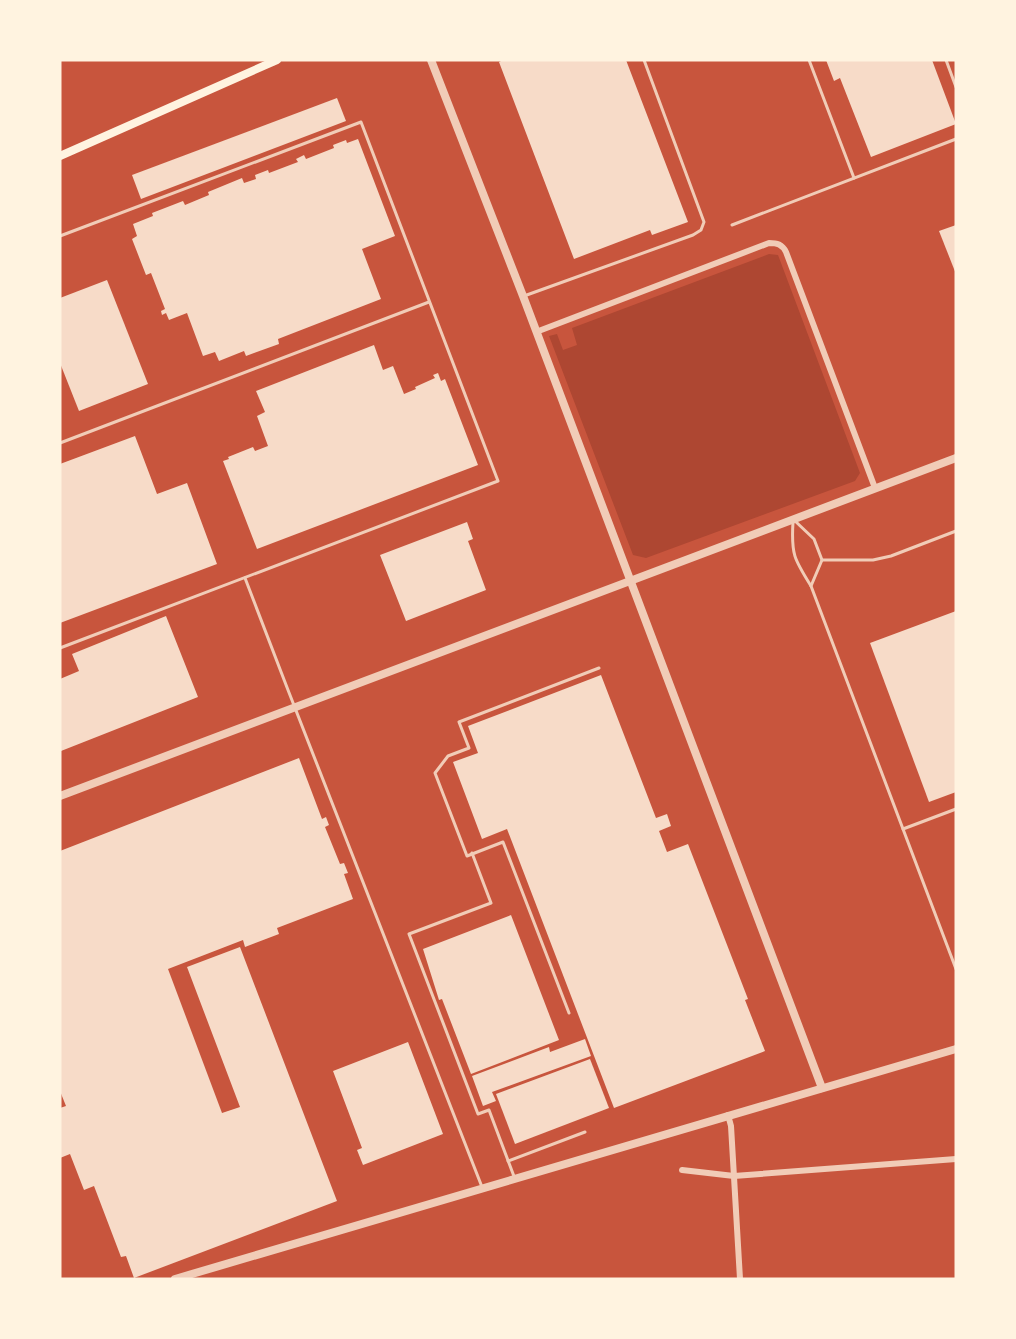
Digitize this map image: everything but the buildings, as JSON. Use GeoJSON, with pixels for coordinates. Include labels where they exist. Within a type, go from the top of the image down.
{"type":"FeatureCollection","features":[{"type":"Feature","properties":{"kind":"main road"},"geometry":{"type":"LineString","coordinates":[[60,156],[276,60]]}},
{"type":"Feature","properties":{"kind":"street"},"geometry":{"type":"LineString","coordinates":[[431,60],[523,296],[822,1088]]}},
{"type":"Feature","properties":{"kind":"street"},"geometry":{"type":"LineString","coordinates":[[536,332],[769,243],[783,246],[875,488]]}},
{"type":"Feature","properties":{"kind":"street"},"geometry":{"type":"LineString","coordinates":[[60,796],[956,458]]}},
{"type":"Feature","properties":{"kind":"street"},"geometry":{"type":"LineString","coordinates":[[175,1279],[956,1049]]}},
{"type":"Feature","properties":{"kind":"street"},"geometry":{"type":"LineString","coordinates":[[728,1115],[731,1126],[740,1279]]}},
{"type":"Feature","properties":{"kind":"street"},"geometry":{"type":"LineString","coordinates":[[682,1170],[734,1176],[956,1159]]}},
{"type":"Feature","properties":{"kind":"lane"},"geometry":{"type":"LineString","coordinates":[[523,296],[693,235],[701,230],[704,222],[644,60]]}},
{"type":"Feature","properties":{"kind":"lane"},"geometry":{"type":"LineString","coordinates":[[809,60],[854,178]]}},
{"type":"Feature","properties":{"kind":"lane"},"geometry":{"type":"LineString","coordinates":[[946,60],[956,87]]}},
{"type":"Feature","properties":{"kind":"lane"},"geometry":{"type":"LineString","coordinates":[[60,236],[361,122],[498,481],[60,648]]}},
{"type":"Feature","properties":{"kind":"lane"},"geometry":{"type":"LineString","coordinates":[[732,225],[956,139]]}},
{"type":"Feature","properties":{"kind":"lane"},"geometry":{"type":"LineString","coordinates":[[60,443],[429,302]]}},
{"type":"Feature","properties":{"kind":"lane"},"geometry":{"type":"LineString","coordinates":[[793,519],[814,539],[822,560],[811,586]]}},
{"type":"Feature","properties":{"kind":"lane"},"geometry":{"type":"LineString","coordinates":[[793,519],[792,549],[799,567],[811,586],[956,969]]}},
{"type":"Feature","properties":{"kind":"lane"},"geometry":{"type":"LineString","coordinates":[[822,560],[873,560],[891,556],[956,531]]}},
{"type":"Feature","properties":{"kind":"lane"},"geometry":{"type":"LineString","coordinates":[[245,578],[483,1188]]}},
{"type":"Feature","properties":{"kind":"lane"},"geometry":{"type":"LineString","coordinates":[[569,1013],[503,842],[467,856],[435,774],[448,756],[469,748],[459,722],[599,668]]}},
{"type":"Feature","properties":{"kind":"lane"},"geometry":{"type":"LineString","coordinates":[[903,829],[956,809]]}},
{"type":"Feature","properties":{"kind":"lane"},"geometry":{"type":"LineString","coordinates":[[472,854],[491,903],[409,934],[478,1114],[489,1110],[515,1179]]}},
{"type":"Feature","properties":{"kind":"lane"},"geometry":{"type":"LineString","coordinates":[[508,1161],[585,1132]]}},
{"type":"Feature","properties":{"kind":"shaded area"},"geometry":{"type":"Polygon","coordinates":[[[769,254],[778,255],[860,473],[855,481],[646,558],[633,555],[549,336],[557,334],[563,350],[577,345],[572,328],[769,254]]]}}]}
